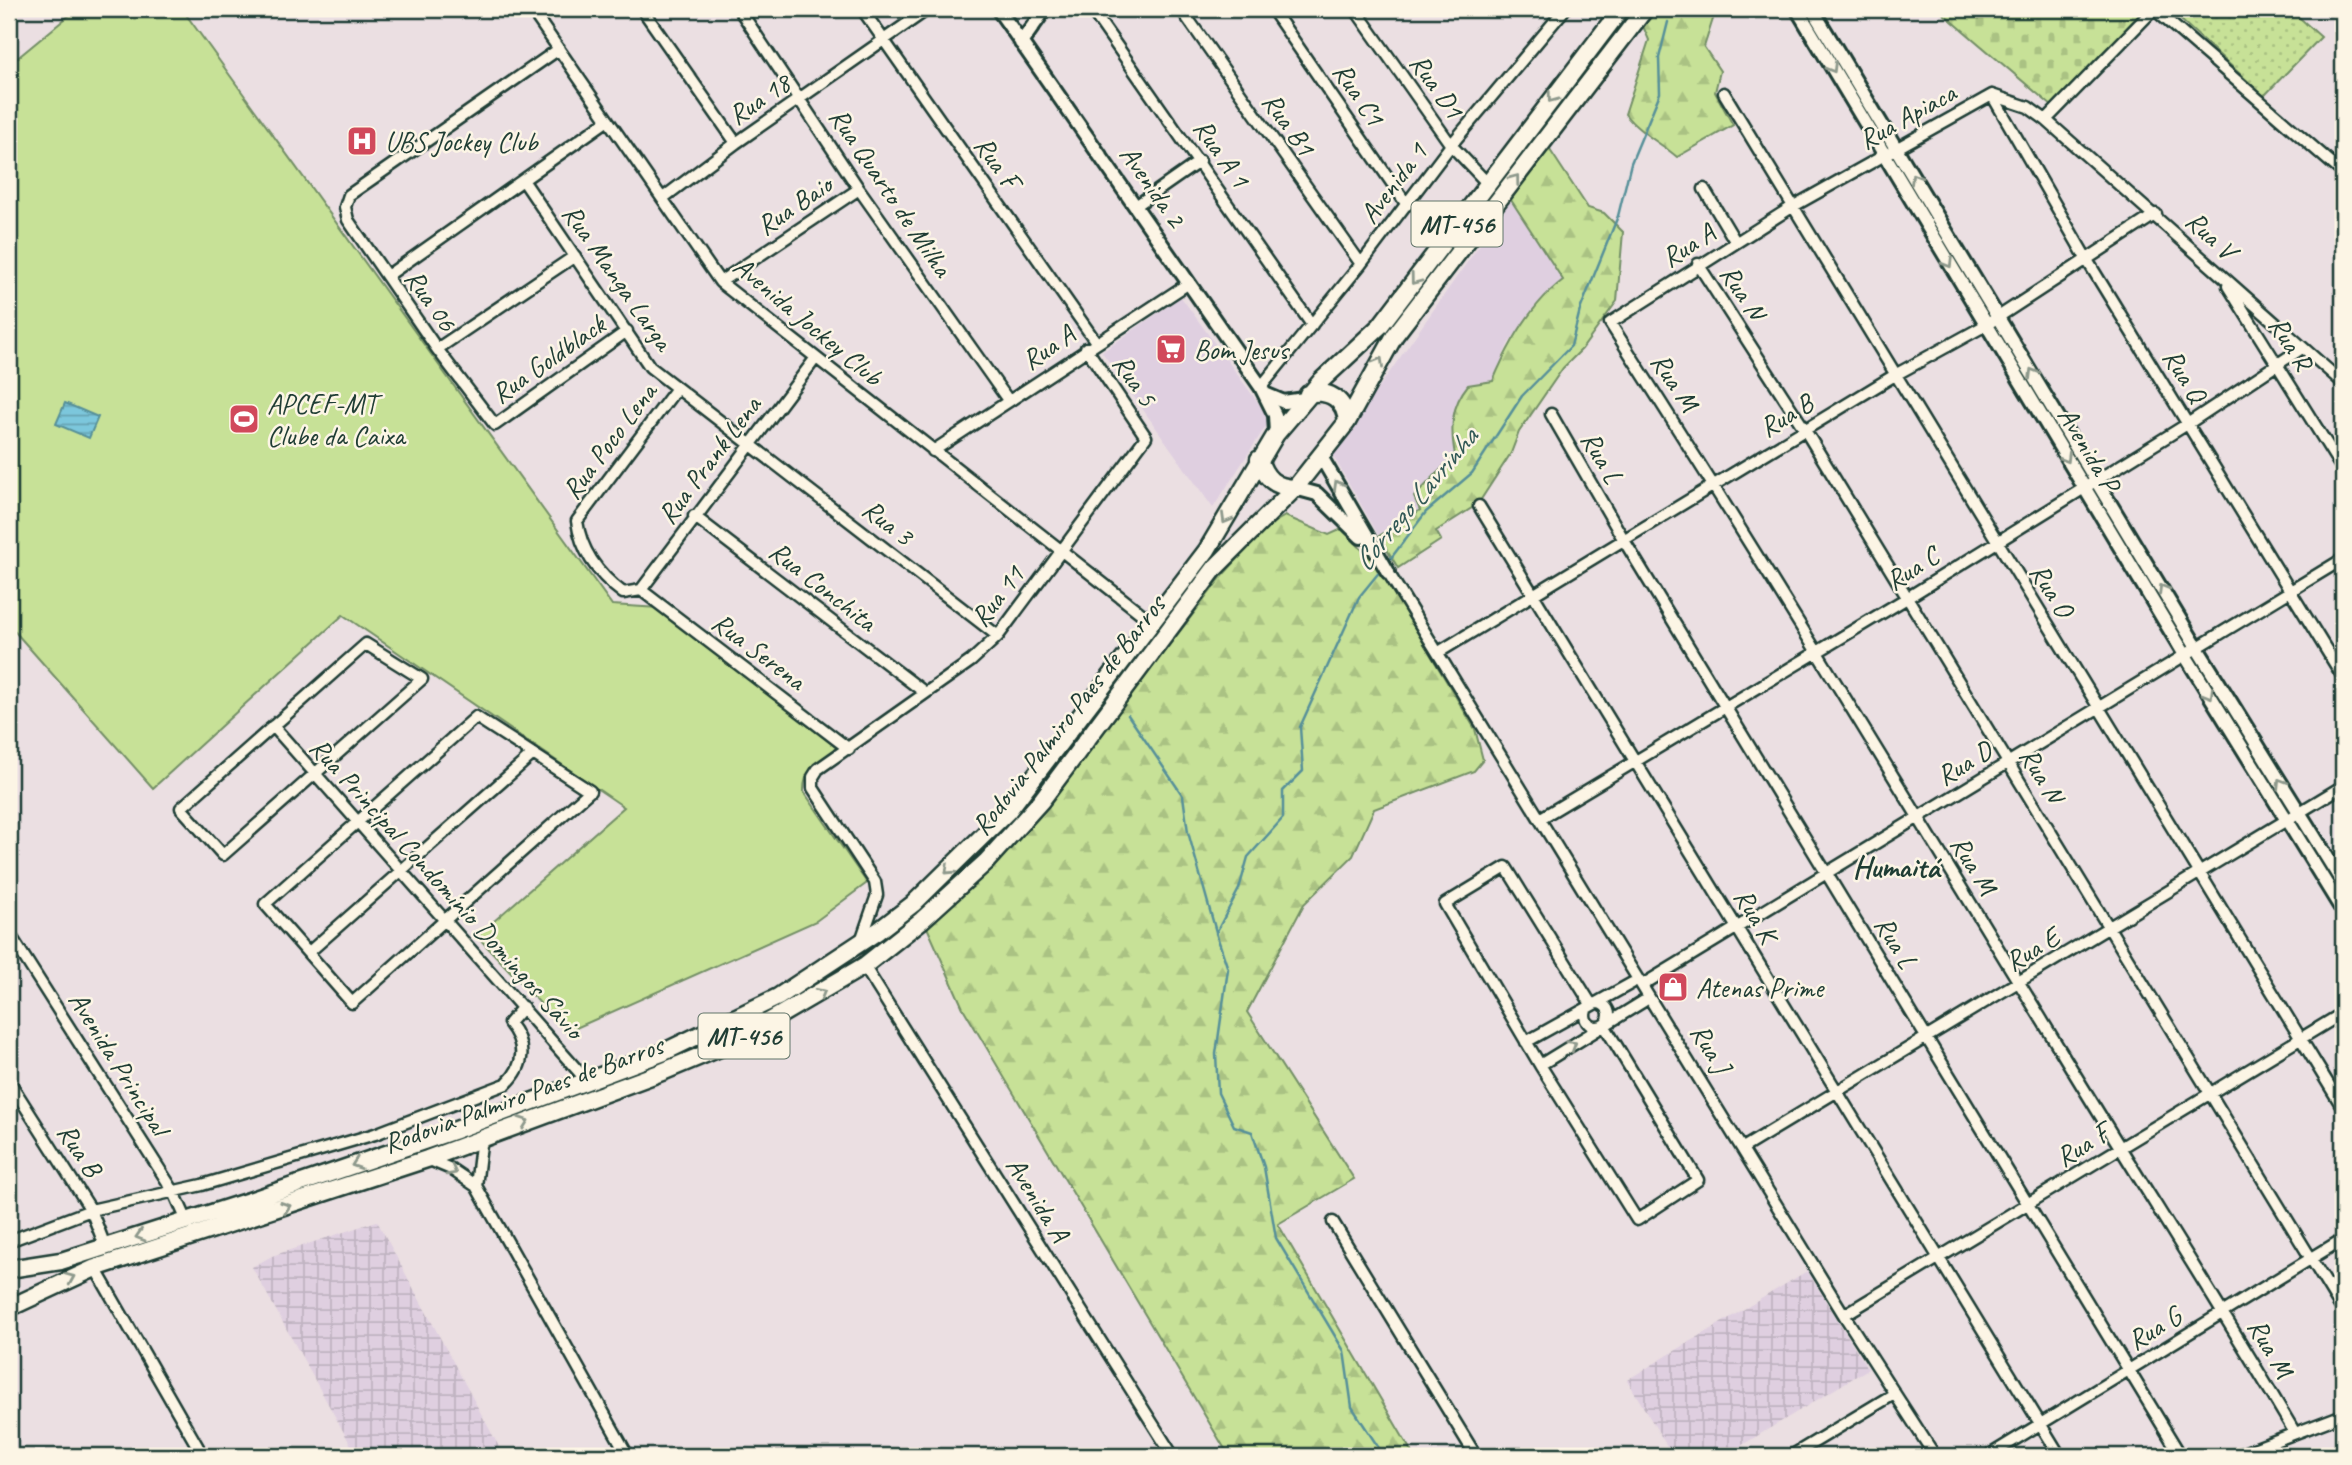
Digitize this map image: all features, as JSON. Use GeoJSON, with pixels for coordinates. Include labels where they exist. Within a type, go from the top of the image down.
{"type":"FeatureCollection","features":[{"type":"Feature","properties":{"kind":"main road","name":"Rodovia Palmiro Paes de Barros"},"geometry":{"type":"LineString","coordinates":[[9,1268],[61,1261],[187,1221],[453,1131],[662,1053],[778,997],[860,945],[913,904],[1008,811],[1207,550],[1276,434],[1306,396],[1380,326],[1621,9]]}},
{"type":"Feature","properties":{"kind":"main road","name":"Rodovia Palmiro Paes de Barros"},"geometry":{"type":"LineString","coordinates":[[9,1308],[94,1268],[427,1159],[650,1077],[734,1042],[864,966],[977,870],[1023,821],[1216,568],[1295,488],[1347,422],[1395,335],[1645,9]]}},
{"type":"Feature","properties":{"kind":"main road"},"geometry":{"type":"LineString","coordinates":[[1306,396],[1317,392],[1335,397],[1346,412],[1347,422]]}},
{"type":"Feature","properties":{"kind":"main road"},"geometry":{"type":"LineString","coordinates":[[1259,459],[1263,471],[1271,481],[1282,487],[1295,488]]}},
{"type":"Feature","properties":{"kind":"street","name":"Avenida Jockey Club"},"geometry":{"type":"LineString","coordinates":[[531,9],[720,282],[815,359],[1062,549]]}},
{"type":"Feature","properties":{"kind":"street"},"geometry":{"type":"LineString","coordinates":[[642,9],[736,143]]}},
{"type":"Feature","properties":{"kind":"street","name":"Rua Quarto de Milha"},"geometry":{"type":"LineString","coordinates":[[739,9],[859,189],[1008,400]]}},
{"type":"Feature","properties":{"kind":"street","name":"Rua F"},"geometry":{"type":"LineString","coordinates":[[862,9],[1096,342]]}},
{"type":"Feature","properties":{"kind":"street"},"geometry":{"type":"LineString","coordinates":[[883,40],[928,9]]}},
{"type":"Feature","properties":{"kind":"street","name":"Avenida 2"},"geometry":{"type":"LineString","coordinates":[[998,9],[1137,205],[1263,391],[1275,415],[1276,434]]}},
{"type":"Feature","properties":{"kind":"street"},"geometry":{"type":"LineString","coordinates":[[1021,43],[1045,9]]}},
{"type":"Feature","properties":{"kind":"street","name":"Rua A 1"},"geometry":{"type":"LineString","coordinates":[[1091,9],[1200,161],[1312,325]]}},
{"type":"Feature","properties":{"kind":"street","name":"Rua B1"},"geometry":{"type":"LineString","coordinates":[[1181,9],[1361,264]]}},
{"type":"Feature","properties":{"kind":"street","name":"Rua C1"},"geometry":{"type":"LineString","coordinates":[[1272,9],[1407,205]]}},
{"type":"Feature","properties":{"kind":"street","name":"Rua D1"},"geometry":{"type":"LineString","coordinates":[[1355,9],[1451,145],[1488,184]]}},
{"type":"Feature","properties":{"kind":"street","name":"Avenida 1"},"geometry":{"type":"LineString","coordinates":[[1263,391],[1451,145],[1565,9]]}},
{"type":"Feature","properties":{"kind":"street","name":"Avenida P"},"geometry":{"type":"LineString","coordinates":[[1797,9],[2185,655],[2343,911]]}},
{"type":"Feature","properties":{"kind":"street","name":"Avenida P"},"geometry":{"type":"LineString","coordinates":[[1812,9],[2098,479],[2197,648],[2343,883]]}},
{"type":"Feature","properties":{"kind":"street"},"geometry":{"type":"LineString","coordinates":[[2046,120],[2154,9],[2343,173]]}},
{"type":"Feature","properties":{"kind":"street","name":"Rua 18"},"geometry":{"type":"LineString","coordinates":[[663,198],[883,40]]}},
{"type":"Feature","properties":{"kind":"street","name":"Rua 06"},"geometry":{"type":"LineString","coordinates":[[495,425],[437,349],[348,220],[345,207],[349,195],[559,49]]}},
{"type":"Feature","properties":{"kind":"street","name":"Rua O"},"geometry":{"type":"LineString","coordinates":[[1724,93],[2343,1108]]}},
{"type":"Feature","properties":{"kind":"street","name":"Rua Apiaca"},"geometry":{"type":"LineString","coordinates":[[1792,207],[1992,95],[2028,107],[2046,120]]}},
{"type":"Feature","properties":{"kind":"street","name":"Rua Q"},"geometry":{"type":"LineString","coordinates":[[1992,95],[2087,260],[2343,677]]}},
{"type":"Feature","properties":{"kind":"street"},"geometry":{"type":"LineString","coordinates":[[387,276],[608,120]]}},
{"type":"Feature","properties":{"kind":"street","name":"Rua V"},"geometry":{"type":"LineString","coordinates":[[2046,120],[2156,214],[2343,383]]}},
{"type":"Feature","properties":{"kind":"street"},"geometry":{"type":"LineString","coordinates":[[1137,205],[1200,161]]}},
{"type":"Feature","properties":{"kind":"street","name":"Rua Manga Larga"},"geometry":{"type":"LineString","coordinates":[[523,180],[650,367],[750,443]]}},
{"type":"Feature","properties":{"kind":"street","name":"Rua Baio"},"geometry":{"type":"LineString","coordinates":[[720,282],[859,189]]}},
{"type":"Feature","properties":{"kind":"street"},"geometry":{"type":"LineString","coordinates":[[1704,189],[1735,242]]}},
{"type":"Feature","properties":{"kind":"street","name":"Rua A"},"geometry":{"type":"LineString","coordinates":[[1610,323],[1698,264],[1792,207]]}},
{"type":"Feature","properties":{"kind":"street","name":"Rua B"},"geometry":{"type":"LineString","coordinates":[[1439,652],[1625,542],[1895,375],[1986,324],[2156,214]]}},
{"type":"Feature","properties":{"kind":"street"},"geometry":{"type":"LineString","coordinates":[[437,349],[575,256]]}},
{"type":"Feature","properties":{"kind":"street","name":"Rua N"},"geometry":{"type":"LineString","coordinates":[[1698,264],[1907,597],[2343,1311]]}},
{"type":"Feature","properties":{"kind":"street","name":"Rua R"},"geometry":{"type":"LineString","coordinates":[[2222,276],[2343,470]]}},
{"type":"Feature","properties":{"kind":"street","name":"Rua A"},"geometry":{"type":"LineString","coordinates":[[933,451],[1086,348],[1189,283]]}},
{"type":"Feature","properties":{"kind":"street","name":"Rua M"},"geometry":{"type":"LineString","coordinates":[[1610,323],[1714,485],[2120,1149],[2224,1312],[2295,1433]]}},
{"type":"Feature","properties":{"kind":"street","name":"Rua Goldblack"},"geometry":{"type":"LineString","coordinates":[[495,425],[627,331]]}},
{"type":"Feature","properties":{"kind":"street","name":"Rua 5"},"geometry":{"type":"LineString","coordinates":[[1086,348],[1146,437]]}},
{"type":"Feature","properties":{"kind":"street","name":"Rua C"},"geometry":{"type":"LineString","coordinates":[[1541,818],[2189,424],[2302,348]]}},
{"type":"Feature","properties":{"kind":"street","name":"Rua Prank Lena"},"geometry":{"type":"LineString","coordinates":[[641,590],[694,516],[815,359]]}},
{"type":"Feature","properties":{"kind":"street","name":"Rua Poco Lena"},"geometry":{"type":"LineString","coordinates":[[641,590],[623,593],[603,578],[579,540],[577,521],[677,388]]}},
{"type":"Feature","properties":{"kind":"street"},"geometry":{"type":"LineString","coordinates":[[1263,391],[1284,402],[1306,396]]}},
{"type":"Feature","properties":{"kind":"street","name":"Rua L"},"geometry":{"type":"LineString","coordinates":[[1551,414],[1625,542],[2181,1456]]}},
{"type":"Feature","properties":{"kind":"street","name":"Rua 11"},"geometry":{"type":"LineString","coordinates":[[860,945],[877,895],[875,882],[813,788],[813,777],[818,769],[971,661],[998,636],[1146,437]]}},
{"type":"Feature","properties":{"kind":"street","name":"Rua 3"},"geometry":{"type":"LineString","coordinates":[[750,443],[998,636]]}},
{"type":"Feature","properties":{"kind":"street","name":"Rua J"},"geometry":{"type":"LineString","coordinates":[[1320,455],[1388,572],[1541,818],[1638,983],[1934,1456]]}},
{"type":"Feature","properties":{"kind":"street","name":"Rua J"},"geometry":{"type":"LineString","coordinates":[[1295,488],[1317,494],[1331,505],[1380,558]]}},
{"type":"Feature","properties":{"kind":"street","name":"Rua K"},"geometry":{"type":"LineString","coordinates":[[1479,506],[2060,1456]]}},
{"type":"Feature","properties":{"kind":"street","name":"Rua Conchita"},"geometry":{"type":"LineString","coordinates":[[694,516],[924,692]]}},
{"type":"Feature","properties":{"kind":"street"},"geometry":{"type":"LineString","coordinates":[[1062,549],[1152,622]]}},
{"type":"Feature","properties":{"kind":"street","name":"Rua D"},"geometry":{"type":"LineString","coordinates":[[1526,1042],[1591,1004],[1638,983],[1737,927],[2343,559]]}},
{"type":"Feature","properties":{"kind":"street","name":"Rua Serena"},"geometry":{"type":"LineString","coordinates":[[641,590],[849,748]]}},
{"type":"Feature","properties":{"kind":"street"},"geometry":{"type":"LineString","coordinates":[[366,644],[422,679],[222,855],[181,808],[273,726],[366,644]]}},
{"type":"Feature","properties":{"kind":"street"},"geometry":{"type":"LineString","coordinates":[[476,717],[590,791],[352,1003],[265,904],[358,821],[476,717]]}},
{"type":"Feature","properties":{"kind":"street","name":"Rua Principal Condomínio Domingos Sávio"},"geometry":{"type":"LineString","coordinates":[[273,726],[587,1081]]}},
{"type":"Feature","properties":{"kind":"street"},"geometry":{"type":"LineString","coordinates":[[308,953],[532,755]]}},
{"type":"Feature","properties":{"kind":"street","name":"Rua E"},"geometry":{"type":"LineString","coordinates":[[1743,1148],[1928,1039],[2343,786]]}},
{"type":"Feature","properties":{"kind":"street"},"geometry":{"type":"LineString","coordinates":[[1591,1004],[1506,867],[1445,904],[1539,1065],[1637,1220],[1698,1180],[1604,1025]]}},
{"type":"Feature","properties":{"kind":"street","name":"Avenida Principal"},"geometry":{"type":"LineString","coordinates":[[9,933],[174,1192],[187,1221]]}},
{"type":"Feature","properties":{"kind":"street","name":"Avenida A"},"geometry":{"type":"LineString","coordinates":[[864,966],[1173,1456]]}},
{"type":"Feature","properties":{"kind":"street"},"geometry":{"type":"LineString","coordinates":[[1539,1065],[1644,1001]]}},
{"type":"Feature","properties":{"kind":"street"},"geometry":{"type":"LineString","coordinates":[[1598,1002],[1608,1008],[1609,1019],[1604,1025],[1596,1027],[1586,1019],[1586,1011],[1591,1004],[1598,1002]]}},
{"type":"Feature","properties":{"kind":"street","name":"Rodovia Palmiro Paes de Barros"},"geometry":{"type":"LineString","coordinates":[[9,1241],[91,1210],[174,1192],[375,1134],[506,1084],[518,1073],[523,1055],[518,1034],[509,1023],[523,1007]]}},
{"type":"Feature","properties":{"kind":"street","name":"Rua F"},"geometry":{"type":"LineString","coordinates":[[1844,1315],[2343,1013]]}},
{"type":"Feature","properties":{"kind":"street","name":"Rua B"},"geometry":{"type":"LineString","coordinates":[[9,1081],[91,1210],[105,1246]]}},
{"type":"Feature","properties":{"kind":"street"},"geometry":{"type":"LineString","coordinates":[[476,1186],[482,1137]]}},
{"type":"Feature","properties":{"kind":"street"},"geometry":{"type":"LineString","coordinates":[[427,1159],[451,1169],[476,1186],[628,1456]]}},
{"type":"Feature","properties":{"kind":"street"},"geometry":{"type":"LineString","coordinates":[[1333,1222],[1476,1456]]}},
{"type":"Feature","properties":{"kind":"street","name":"Rua G"},"geometry":{"type":"LineString","coordinates":[[1988,1456],[2343,1239]]}},
{"type":"Feature","properties":{"kind":"street"},"geometry":{"type":"LineString","coordinates":[[94,1268],[202,1456]]}},
{"type":"Feature","properties":{"kind":"street"},"geometry":{"type":"LineString","coordinates":[[1791,1456],[1894,1394]]}},
{"type":"Feature","properties":{"kind":"street"},"geometry":{"type":"LineString","coordinates":[[2235,1456],[2343,1415]]}},
{"type":"Feature","properties":{"kind":"shaded area"},"geometry":{"type":"Polygon","coordinates":[[[1511,200],[1563,280],[1549,291],[1508,344],[1493,381],[1468,385],[1451,434],[1455,455],[1414,497],[1421,510],[1379,536],[1332,454],[1511,200]]]}},
{"type":"Feature","properties":{"kind":"shaded area"},"geometry":{"type":"Polygon","coordinates":[[[1181,297],[1267,415],[1268,423],[1213,508],[1102,352],[1181,297]]]}},
{"type":"Feature","properties":{"kind":"shaded area"},"geometry":{"type":"Polygon","coordinates":[[[377,1221],[504,1456],[357,1456],[252,1267],[272,1256],[377,1221]]]}},
{"type":"Feature","properties":{"kind":"shaded area"},"geometry":{"type":"Polygon","coordinates":[[[1807,1271],[1868,1369],[1724,1456],[1673,1456],[1627,1380],[1807,1271]]]}},
{"type":"Feature","properties":{"kind":"green space","name":"APCEF-MT Clube da Caixa"},"geometry":{"type":"Polygon","coordinates":[[[77,9],[182,9],[612,605],[659,608],[838,749],[810,771],[804,784],[804,792],[867,883],[816,921],[567,1032],[477,936],[624,807],[343,615],[153,788],[9,625],[9,65],[77,9]]]}},
{"type":"Feature","properties":{"kind":"green space"},"geometry":{"type":"Polygon","coordinates":[[[1653,9],[1702,9],[1714,16],[1704,47],[1720,71],[1715,92],[1733,125],[1677,157],[1625,114],[1649,40],[1642,24],[1653,9]]]}},
{"type":"Feature","properties":{"kind":"green space"},"geometry":{"type":"Polygon","coordinates":[[[1938,9],[2148,9],[2053,107],[1938,9]]]}},
{"type":"Feature","properties":{"kind":"green space"},"geometry":{"type":"Polygon","coordinates":[[[2169,9],[2290,9],[2321,37],[2264,96],[2169,9]]]}},
{"type":"Feature","properties":{"kind":"green space"},"geometry":{"type":"Polygon","coordinates":[[[1548,147],[1588,208],[1604,213],[1623,232],[1617,301],[1582,349],[1563,368],[1519,432],[1511,453],[1478,504],[1436,531],[1441,540],[1398,568],[1379,536],[1420,510],[1414,497],[1455,455],[1453,418],[1462,393],[1468,385],[1493,381],[1506,353],[1531,313],[1563,280],[1511,200],[1548,147]]]}},
{"type":"Feature","properties":{"kind":"green space"},"geometry":{"type":"Polygon","coordinates":[[[1285,516],[1329,535],[1342,529],[1377,565],[1475,729],[1483,760],[1474,771],[1374,809],[1353,856],[1304,904],[1247,1012],[1354,1179],[1278,1224],[1414,1456],[1229,1456],[963,1008],[926,925],[1040,814],[1223,575],[1268,526],[1285,516]]]}},
{"type":"Feature","properties":{"kind":"water"},"geometry":{"type":"Polygon","coordinates":[[[65,403],[98,417],[89,438],[56,424],[65,403]]]}},
{"type":"Feature","properties":{"kind":"waterway","name":"Córrego Lavrinha"},"geometry":{"type":"LineString","coordinates":[[1388,562],[1426,512],[1472,473],[1522,396],[1571,346],[1580,310],[1618,216],[1631,163],[1660,93],[1659,58],[1668,22]]}},
{"type":"Feature","properties":{"kind":"waterway","name":"Córrego Lavrinha"},"geometry":{"type":"LineString","coordinates":[[1381,570],[1359,597],[1300,727],[1303,771],[1283,791],[1283,818],[1248,857],[1239,889],[1216,933],[1228,969],[1216,1054],[1218,1093],[1234,1126],[1252,1132],[1264,1167],[1276,1238],[1344,1351],[1352,1407],[1384,1456]]}},
{"type":"Feature","properties":{"kind":"waterway"},"geometry":{"type":"LineString","coordinates":[[1128,715],[1183,796],[1188,832],[1216,932]]}},
{"type":"Feature","properties":{"kind":"place","name":"UBS Jockey Club"},"geometry":{"type":"Point","coordinates":[362,141]}},
{"type":"Feature","properties":{"kind":"place","name":"Bom Jesus"},"geometry":{"type":"Point","coordinates":[1171,349]}},
{"type":"Feature","properties":{"kind":"place","name":"APCEF-MT Clube da Caixa"},"geometry":{"type":"Point","coordinates":[244,419]}},
{"type":"Feature","properties":{"kind":"place","name":"Atenas Prime"},"geometry":{"type":"Point","coordinates":[1673,987]}},
{"type":"Feature","properties":{"kind":"district","name":"Humaitá"},"geometry":{"type":"Point","coordinates":[1896,867]}}]}
